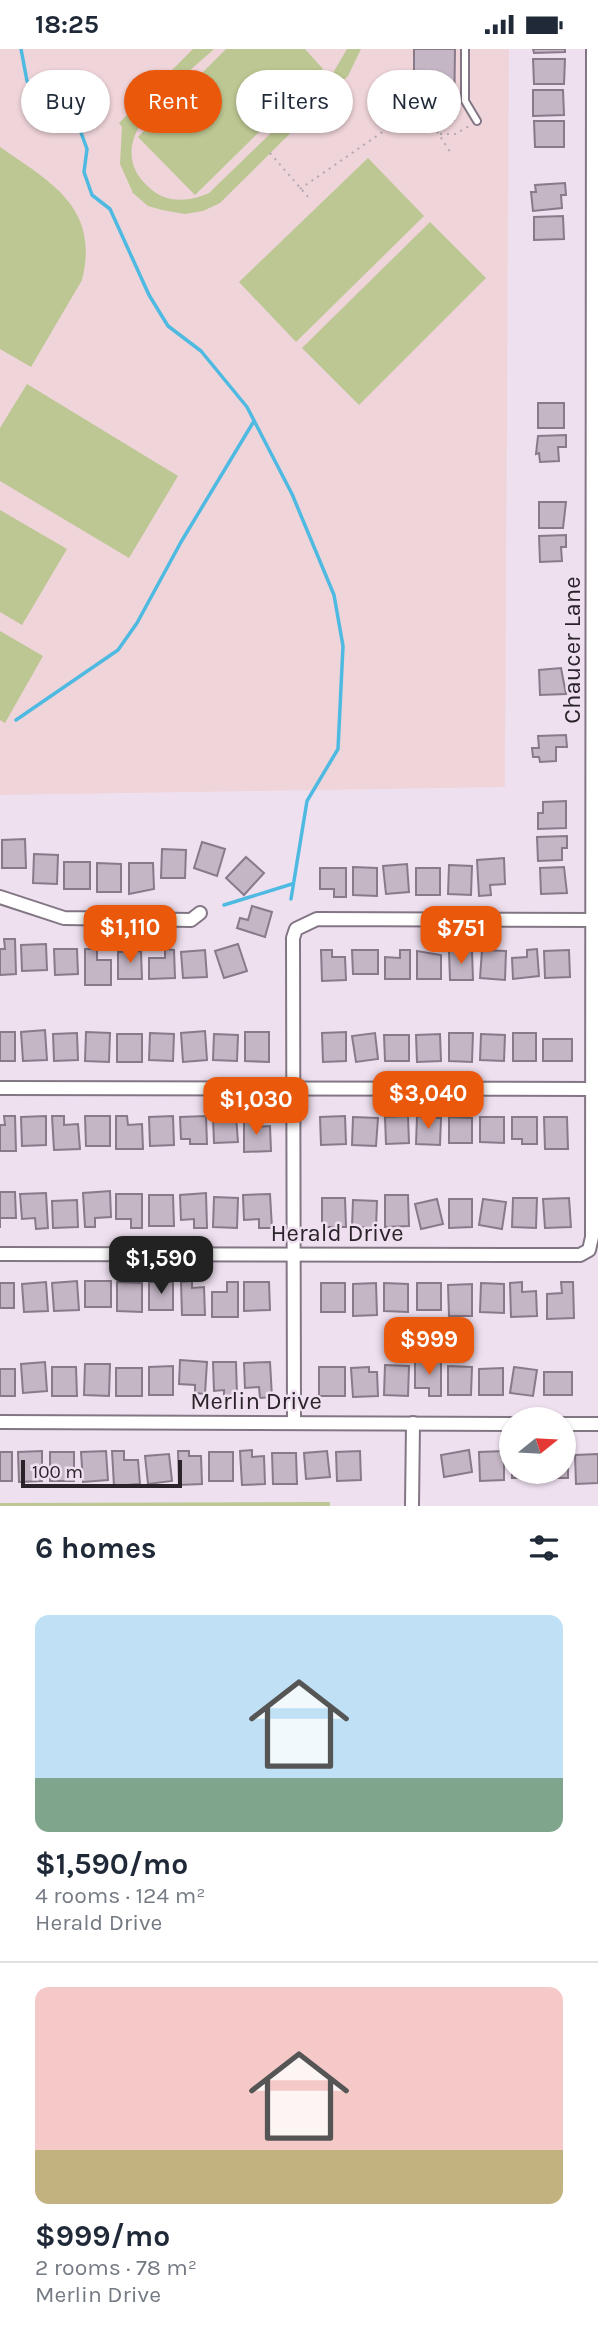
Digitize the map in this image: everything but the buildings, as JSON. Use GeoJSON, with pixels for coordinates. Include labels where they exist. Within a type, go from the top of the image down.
{"type":"FeatureCollection","features":[{"type":"Feature","properties":{"kind":"street","name":"Chaucer Lane"},"geometry":{"type":"LineString","coordinates":[[589,1250],[592,1237],[595,920],[593,49]]}},
{"type":"Feature","properties":{"kind":"street"},"geometry":{"type":"LineString","coordinates":[[0,897],[64,918],[191,920],[200,912]]}},
{"type":"Feature","properties":{"kind":"street"},"geometry":{"type":"LineString","coordinates":[[294,1423],[293,938],[296,929],[305,922],[317,919],[595,920]]}},
{"type":"Feature","properties":{"kind":"street"},"geometry":{"type":"LineString","coordinates":[[0,1088],[593,1089]]}},
{"type":"Feature","properties":{"kind":"street","name":"Herald Drive"},"geometry":{"type":"LineString","coordinates":[[0,1254],[580,1255],[589,1250]]}},
{"type":"Feature","properties":{"kind":"street","name":"Merlin Drive"},"geometry":{"type":"LineString","coordinates":[[0,1422],[499,1424]]}},
{"type":"Feature","properties":{"kind":"street"},"geometry":{"type":"LineString","coordinates":[[412,1506],[413,1423]]}},
{"type":"Feature","properties":{"kind":"street"},"geometry":{"type":"LineString","coordinates":[[576,1424],[598,1425]]}},
{"type":"Feature","properties":{"kind":"lane"},"geometry":{"type":"LineString","coordinates":[[465,49],[465,101],[477,121]]}},
{"type":"Feature","properties":{"kind":"path"},"geometry":{"type":"LineString","coordinates":[[439,135],[456,134],[477,121]]}},
{"type":"Feature","properties":{"kind":"path"},"geometry":{"type":"LineString","coordinates":[[300,190],[394,124],[433,125],[452,155]]}},
{"type":"Feature","properties":{"kind":"path"},"geometry":{"type":"LineString","coordinates":[[270,153],[309,198]]}},
{"type":"Feature","properties":{"kind":"shaded area"},"geometry":{"type":"Polygon","coordinates":[[[0,49],[509,49],[505,787],[0,795],[0,49]]]}},
{"type":"Feature","properties":{"kind":"green space"},"geometry":{"type":"Polygon","coordinates":[[[193,49],[214,49],[191,70],[172,70],[193,49]]]}},
{"type":"Feature","properties":{"kind":"green space"},"geometry":{"type":"Polygon","coordinates":[[[226,49],[305,49],[323,69],[236,70],[236,133],[258,133],[195,195],[138,137],[142,133],[222,133],[222,70],[205,70],[226,49]]]}},
{"type":"Feature","properties":{"kind":"green space"},"geometry":{"type":"Polygon","coordinates":[[[347,49],[361,49],[351,70],[335,70],[347,49]]]}},
{"type":"Feature","properties":{"kind":"green space"},"geometry":{"type":"Polygon","coordinates":[[[124,118],[124,133],[136,133],[132,152],[136,171],[152,190],[173,199],[195,198],[209,193],[271,133],[291,133],[220,203],[203,211],[185,214],[148,206],[133,193],[120,164],[122,127],[119,123],[124,118]]]}},
{"type":"Feature","properties":{"kind":"green space"},"geometry":{"type":"Polygon","coordinates":[[[0,147],[54,186],[78,216],[84,234],[86,255],[82,280],[31,367],[0,349],[0,147]]]}},
{"type":"Feature","properties":{"kind":"green space"},"geometry":{"type":"Polygon","coordinates":[[[368,158],[424,216],[296,342],[239,282],[368,158]]]}},
{"type":"Feature","properties":{"kind":"green space"},"geometry":{"type":"Polygon","coordinates":[[[430,222],[486,278],[359,405],[302,348],[430,222]]]}},
{"type":"Feature","properties":{"kind":"green space"},"geometry":{"type":"Polygon","coordinates":[[[27,384],[178,476],[129,558],[0,481],[0,428],[27,384]]]}},
{"type":"Feature","properties":{"kind":"green space"},"geometry":{"type":"Polygon","coordinates":[[[0,510],[67,549],[22,625],[0,612],[0,510]]]}},
{"type":"Feature","properties":{"kind":"green space"},"geometry":{"type":"Polygon","coordinates":[[[0,631],[43,656],[5,723],[0,720],[0,631]]]}},
{"type":"Feature","properties":{"kind":"green space"},"geometry":{"type":"Polygon","coordinates":[[[330,1502],[330,1506],[0,1506],[0,1503],[330,1502]]]}},
{"type":"Feature","properties":{"kind":"waterway"},"geometry":{"type":"LineString","coordinates":[[21,49],[25,70]]}},
{"type":"Feature","properties":{"kind":"waterway"},"geometry":{"type":"LineString","coordinates":[[81,133],[87,149],[84,172],[92,195],[110,209],[149,295],[168,326],[201,351],[247,407],[292,494],[334,595],[343,646],[338,749],[307,801],[291,899]]}},
{"type":"Feature","properties":{"kind":"waterway"},"geometry":{"type":"LineString","coordinates":[[16,720],[118,650],[137,623],[181,542],[254,421]]}},
{"type":"Feature","properties":{"kind":"waterway"},"geometry":{"type":"LineString","coordinates":[[224,905],[292,884]]}}]}
